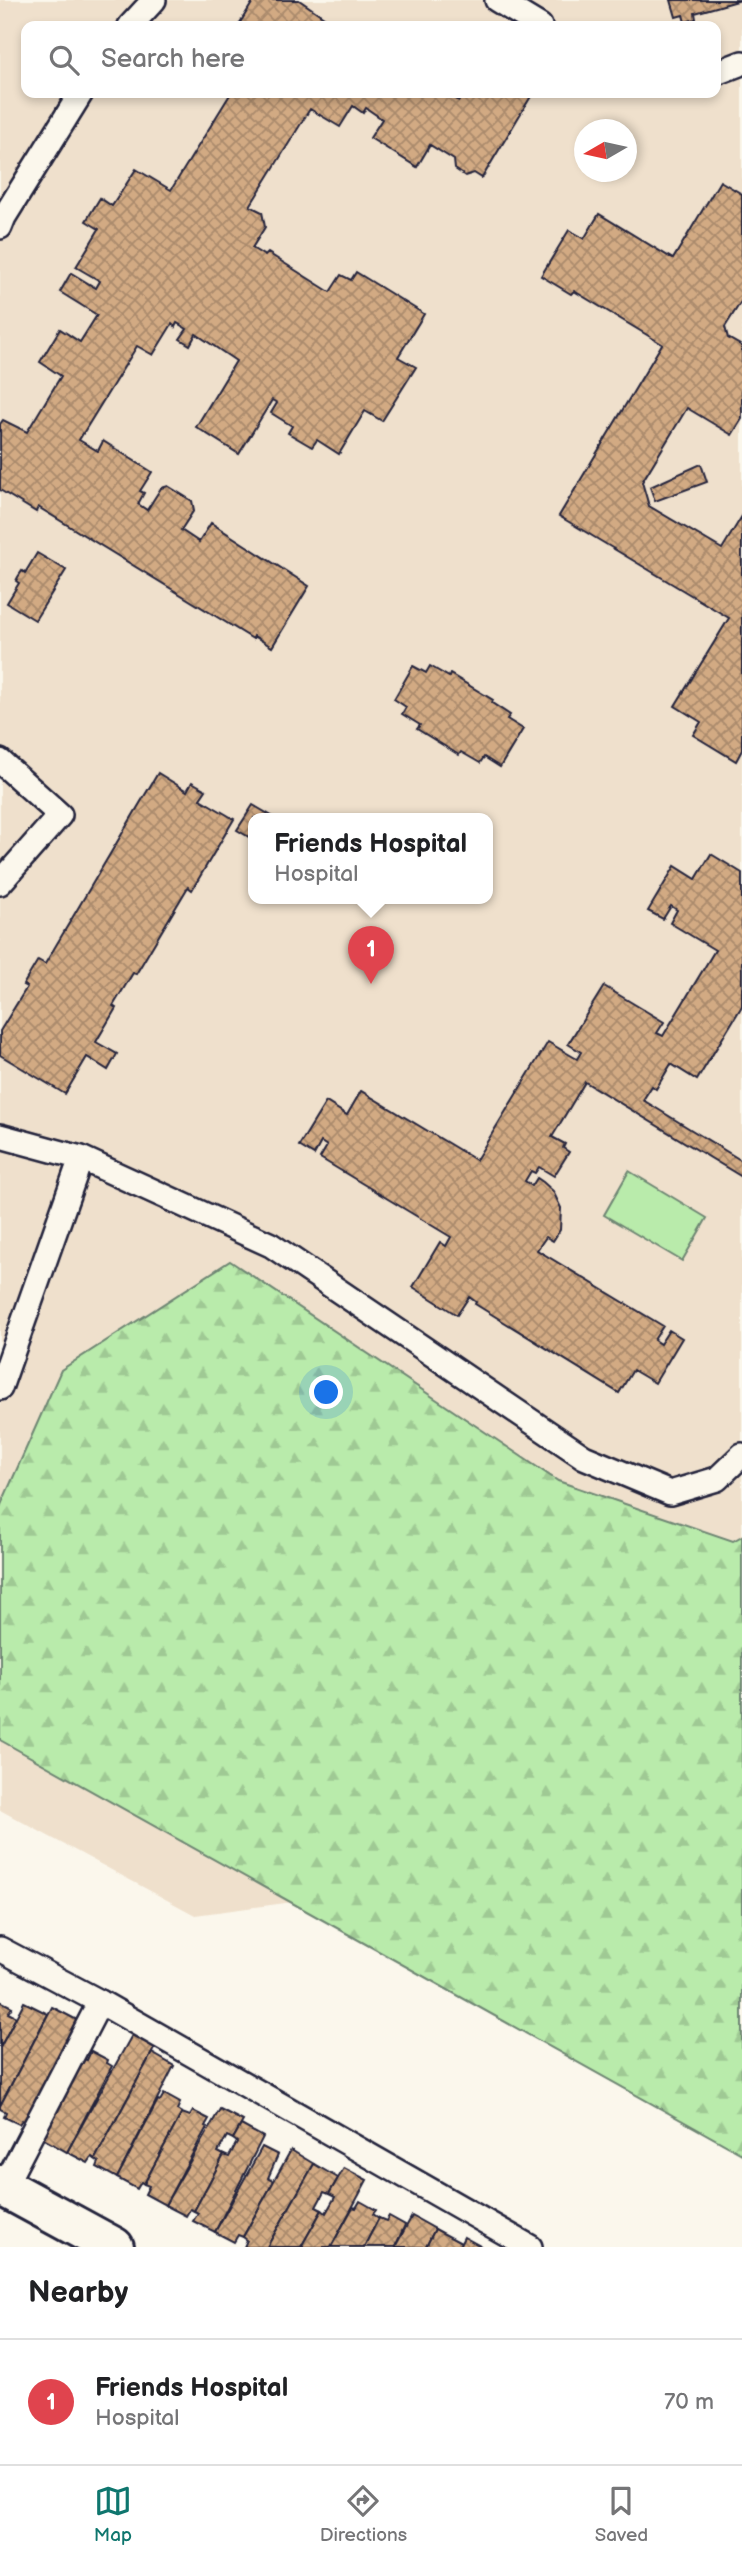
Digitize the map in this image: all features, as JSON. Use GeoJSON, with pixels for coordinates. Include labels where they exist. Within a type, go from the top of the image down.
{"type":"FeatureCollection","features":[{"type":"Feature","properties":{"kind":"street"},"geometry":{"type":"LineString","coordinates":[[1,2189],[114,2247]]}},
{"type":"Feature","properties":{"kind":"lane"},"geometry":{"type":"LineString","coordinates":[[135,21],[154,0]]}},
{"type":"Feature","properties":{"kind":"lane"},"geometry":{"type":"LineString","coordinates":[[497,0],[532,21]]}},
{"type":"Feature","properties":{"kind":"lane"},"geometry":{"type":"LineString","coordinates":[[721,71],[742,63]]}},
{"type":"Feature","properties":{"kind":"lane"},"geometry":{"type":"LineString","coordinates":[[0,227],[79,98]]}},
{"type":"Feature","properties":{"kind":"lane"},"geometry":{"type":"LineString","coordinates":[[0,761],[60,815],[0,883]]}},
{"type":"Feature","properties":{"kind":"lane"},"geometry":{"type":"LineString","coordinates":[[0,1136],[80,1158],[271,1245],[584,1457],[670,1493],[717,1479],[742,1455]]}},
{"type":"Feature","properties":{"kind":"lane"},"geometry":{"type":"LineString","coordinates":[[0,1388],[80,1158]]}},
{"type":"Feature","properties":{"kind":"lane"},"geometry":{"type":"LineString","coordinates":[[0,1949],[100,2002],[530,2247]]}},
{"type":"Feature","properties":{"kind":"lane"},"geometry":{"type":"LineString","coordinates":[[1,2189],[100,2002]]}},
{"type":"Feature","properties":{"kind":"shaded area"},"geometry":{"type":"Polygon","coordinates":[[[0,0],[742,0],[742,1797],[518,1872],[195,1915],[0,1810],[0,0]]]}},
{"type":"Feature","properties":{"kind":"green space"},"geometry":{"type":"Polygon","coordinates":[[[629,1171],[707,1218],[682,1261],[604,1215],[629,1171]]]}},
{"type":"Feature","properties":{"kind":"green space"},"geometry":{"type":"Polygon","coordinates":[[[230,1261],[558,1481],[733,1541],[742,1536],[742,2154],[0,1740],[0,1507],[61,1370],[230,1261]]]}},
{"type":"Feature","properties":{"kind":"building"},"geometry":{"type":"Polygon","coordinates":[[[254,0],[299,0],[330,21],[241,21],[254,0]]]}},
{"type":"Feature","properties":{"kind":"building"},"geometry":{"type":"Polygon","coordinates":[[[671,0],[741,0],[695,13],[696,19],[689,21],[685,21],[683,15],[676,17],[671,0]]]}},
{"type":"Feature","properties":{"kind":"building"},"geometry":{"type":"Polygon","coordinates":[[[228,98],[454,98],[459,101],[461,98],[530,98],[482,178],[474,173],[465,176],[455,169],[454,160],[430,145],[417,167],[370,138],[382,119],[366,108],[363,113],[353,106],[340,127],[310,109],[250,206],[262,212],[265,227],[252,248],[265,256],[268,253],[330,292],[341,275],[351,280],[356,272],[424,314],[398,357],[416,367],[382,421],[365,411],[339,454],[317,440],[312,447],[288,433],[292,426],[271,413],[277,403],[272,400],[239,454],[196,427],[236,361],[196,334],[190,345],[180,339],[187,329],[177,323],[175,327],[172,324],[153,355],[137,346],[79,440],[98,451],[103,441],[152,472],[140,491],[144,493],[138,504],[147,510],[161,488],[168,486],[192,501],[194,510],[181,530],[199,542],[211,523],[309,586],[272,647],[254,636],[253,639],[38,507],[36,512],[0,490],[0,424],[3,420],[27,432],[61,376],[40,362],[60,329],[80,342],[97,315],[60,292],[71,273],[96,288],[100,281],[76,267],[99,229],[86,221],[100,198],[112,206],[136,169],[171,190],[228,98]]]}},
{"type":"Feature","properties":{"kind":"building"},"geometry":{"type":"Polygon","coordinates":[[[720,181],[742,194],[742,300],[725,327],[728,338],[742,346],[742,419],[732,435],[687,408],[642,482],[649,506],[722,549],[742,516],[742,750],[736,761],[693,735],[701,722],[675,706],[729,618],[559,516],[662,344],[574,291],[571,294],[541,276],[569,230],[584,239],[599,214],[673,259],[720,181]]]}},
{"type":"Feature","properties":{"kind":"building"},"geometry":{"type":"Polygon","coordinates":[[[701,464],[707,482],[655,501],[650,487],[701,464]]]}},
{"type":"Feature","properties":{"kind":"building"},"geometry":{"type":"Polygon","coordinates":[[[37,553],[66,570],[35,620],[7,603],[19,583],[16,581],[18,577],[22,571],[25,573],[37,553]]]}},
{"type":"Feature","properties":{"kind":"building"},"geometry":{"type":"Polygon","coordinates":[[[413,666],[426,673],[430,666],[449,677],[450,674],[493,700],[492,703],[510,715],[507,719],[523,729],[500,767],[484,757],[480,763],[461,752],[459,755],[417,729],[420,725],[402,714],[406,707],[394,699],[413,666]]]}},
{"type":"Feature","properties":{"kind":"building"},"geometry":{"type":"Polygon","coordinates":[[[158,773],[187,791],[192,782],[206,790],[200,799],[234,819],[192,890],[188,887],[136,974],[133,973],[113,1006],[116,1008],[96,1042],[117,1054],[108,1070],[87,1057],[65,1094],[0,1055],[0,1031],[27,987],[23,985],[38,960],[45,964],[158,773]]]}},
{"type":"Feature","properties":{"kind":"building"},"geometry":{"type":"Polygon","coordinates":[[[253,805],[267,813],[248,813],[248,836],[237,830],[253,805]]]}},
{"type":"Feature","properties":{"kind":"building"},"geometry":{"type":"Polygon","coordinates":[[[711,854],[742,873],[742,1006],[697,1080],[671,1064],[656,1089],[652,1086],[643,1100],[742,1161],[742,1177],[585,1082],[552,1137],[565,1144],[563,1148],[569,1152],[554,1176],[539,1167],[535,1173],[531,1171],[525,1181],[532,1186],[537,1178],[543,1182],[553,1191],[561,1208],[560,1230],[553,1241],[546,1237],[537,1250],[663,1326],[654,1340],[660,1344],[669,1330],[682,1338],[655,1383],[633,1370],[619,1393],[475,1304],[469,1297],[457,1315],[413,1287],[440,1242],[446,1246],[451,1237],[320,1158],[327,1146],[321,1142],[314,1155],[299,1146],[326,1102],[347,1115],[361,1091],[476,1160],[548,1042],[577,1059],[581,1052],[568,1044],[604,986],[664,1022],[657,1033],[663,1036],[715,950],[670,923],[677,910],[671,906],[663,919],[648,911],[675,866],[696,879],[711,854]]]}},
{"type":"Feature","properties":{"kind":"building"},"geometry":{"type":"Polygon","coordinates":[[[0,2001],[12,2007],[8,2013],[16,2017],[0,2048],[0,2001]]]}},
{"type":"Feature","properties":{"kind":"building"},"geometry":{"type":"Polygon","coordinates":[[[24,2002],[48,2014],[0,2106],[0,2048],[24,2002]]]}},
{"type":"Feature","properties":{"kind":"building"},"geometry":{"type":"Polygon","coordinates":[[[52,2007],[77,2020],[25,2122],[22,2120],[19,2124],[4,2117],[6,2112],[0,2109],[0,2106],[52,2007]]]}},
{"type":"Feature","properties":{"kind":"building"},"geometry":{"type":"Polygon","coordinates":[[[132,2035],[155,2047],[95,2159],[92,2157],[88,2163],[67,2152],[132,2035]]]}},
{"type":"Feature","properties":{"kind":"building"},"geometry":{"type":"Polygon","coordinates":[[[91,2051],[108,2060],[107,2063],[112,2066],[67,2152],[42,2138],[66,2093],[62,2091],[70,2075],[74,2077],[91,2051]]]}},
{"type":"Feature","properties":{"kind":"building"},"geometry":{"type":"Polygon","coordinates":[[[152,2053],[174,2066],[117,2178],[97,2167],[99,2162],[95,2159],[152,2053]]]}},
{"type":"Feature","properties":{"kind":"building"},"geometry":{"type":"Polygon","coordinates":[[[164,2094],[180,2103],[177,2110],[182,2113],[144,2184],[141,2182],[137,2189],[117,2178],[158,2100],[160,2101],[164,2094]]]}},
{"type":"Feature","properties":{"kind":"building"},"geometry":{"type":"Polygon","coordinates":[[[220,2109],[243,2121],[233,2139],[227,2136],[218,2152],[224,2155],[194,2211],[190,2209],[186,2216],[165,2205],[220,2109]]]}},
{"type":"Feature","properties":{"kind":"building"},"geometry":{"type":"Polygon","coordinates":[[[193,2111],[209,2119],[205,2126],[207,2127],[165,2205],[145,2194],[149,2186],[144,2184],[182,2113],[190,2116],[193,2111]]]}},
{"type":"Feature","properties":{"kind":"building"},"geometry":{"type":"Polygon","coordinates":[[[241,2125],[263,2137],[215,2232],[193,2221],[198,2213],[194,2211],[224,2155],[229,2157],[237,2142],[233,2139],[241,2125]]]}},
{"type":"Feature","properties":{"kind":"building"},"geometry":{"type":"Polygon","coordinates":[[[262,2147],[278,2155],[268,2178],[274,2181],[243,2237],[238,2235],[234,2242],[215,2232],[262,2147]]]}},
{"type":"Feature","properties":{"kind":"building"},"geometry":{"type":"Polygon","coordinates":[[[291,2150],[314,2164],[267,2247],[244,2247],[247,2240],[243,2237],[291,2150]]]}},
{"type":"Feature","properties":{"kind":"building"},"geometry":{"type":"Polygon","coordinates":[[[314,2164],[338,2178],[329,2194],[324,2192],[316,2207],[322,2210],[301,2247],[267,2247],[314,2164]]]}},
{"type":"Feature","properties":{"kind":"building"},"geometry":{"type":"Polygon","coordinates":[[[344,2168],[367,2180],[331,2247],[301,2247],[322,2210],[326,2213],[335,2197],[329,2194],[344,2168]]]}},
{"type":"Feature","properties":{"kind":"building"},"geometry":{"type":"Polygon","coordinates":[[[360,2201],[376,2210],[373,2214],[379,2218],[364,2247],[331,2247],[353,2207],[356,2208],[360,2201]]]}},
{"type":"Feature","properties":{"kind":"building"},"geometry":{"type":"Polygon","coordinates":[[[389,2216],[405,2225],[395,2247],[364,2247],[379,2218],[386,2221],[389,2216]]]}},
{"type":"Feature","properties":{"kind":"building"},"geometry":{"type":"Polygon","coordinates":[[[412,2216],[435,2229],[426,2247],[395,2247],[412,2216]]]}},
{"type":"Feature","properties":{"kind":"building"},"geometry":{"type":"Polygon","coordinates":[[[435,2229],[461,2243],[459,2247],[426,2247],[435,2229]]]}},
{"type":"Feature","properties":{"kind":"building"},"geometry":{"type":"Polygon","coordinates":[[[464,2237],[482,2247],[459,2247],[464,2237]]]}},
{"type":"Feature","properties":{"kind":"place","name":"Friends Hospital"},"geometry":{"type":"Point","coordinates":[371,984]}}]}
